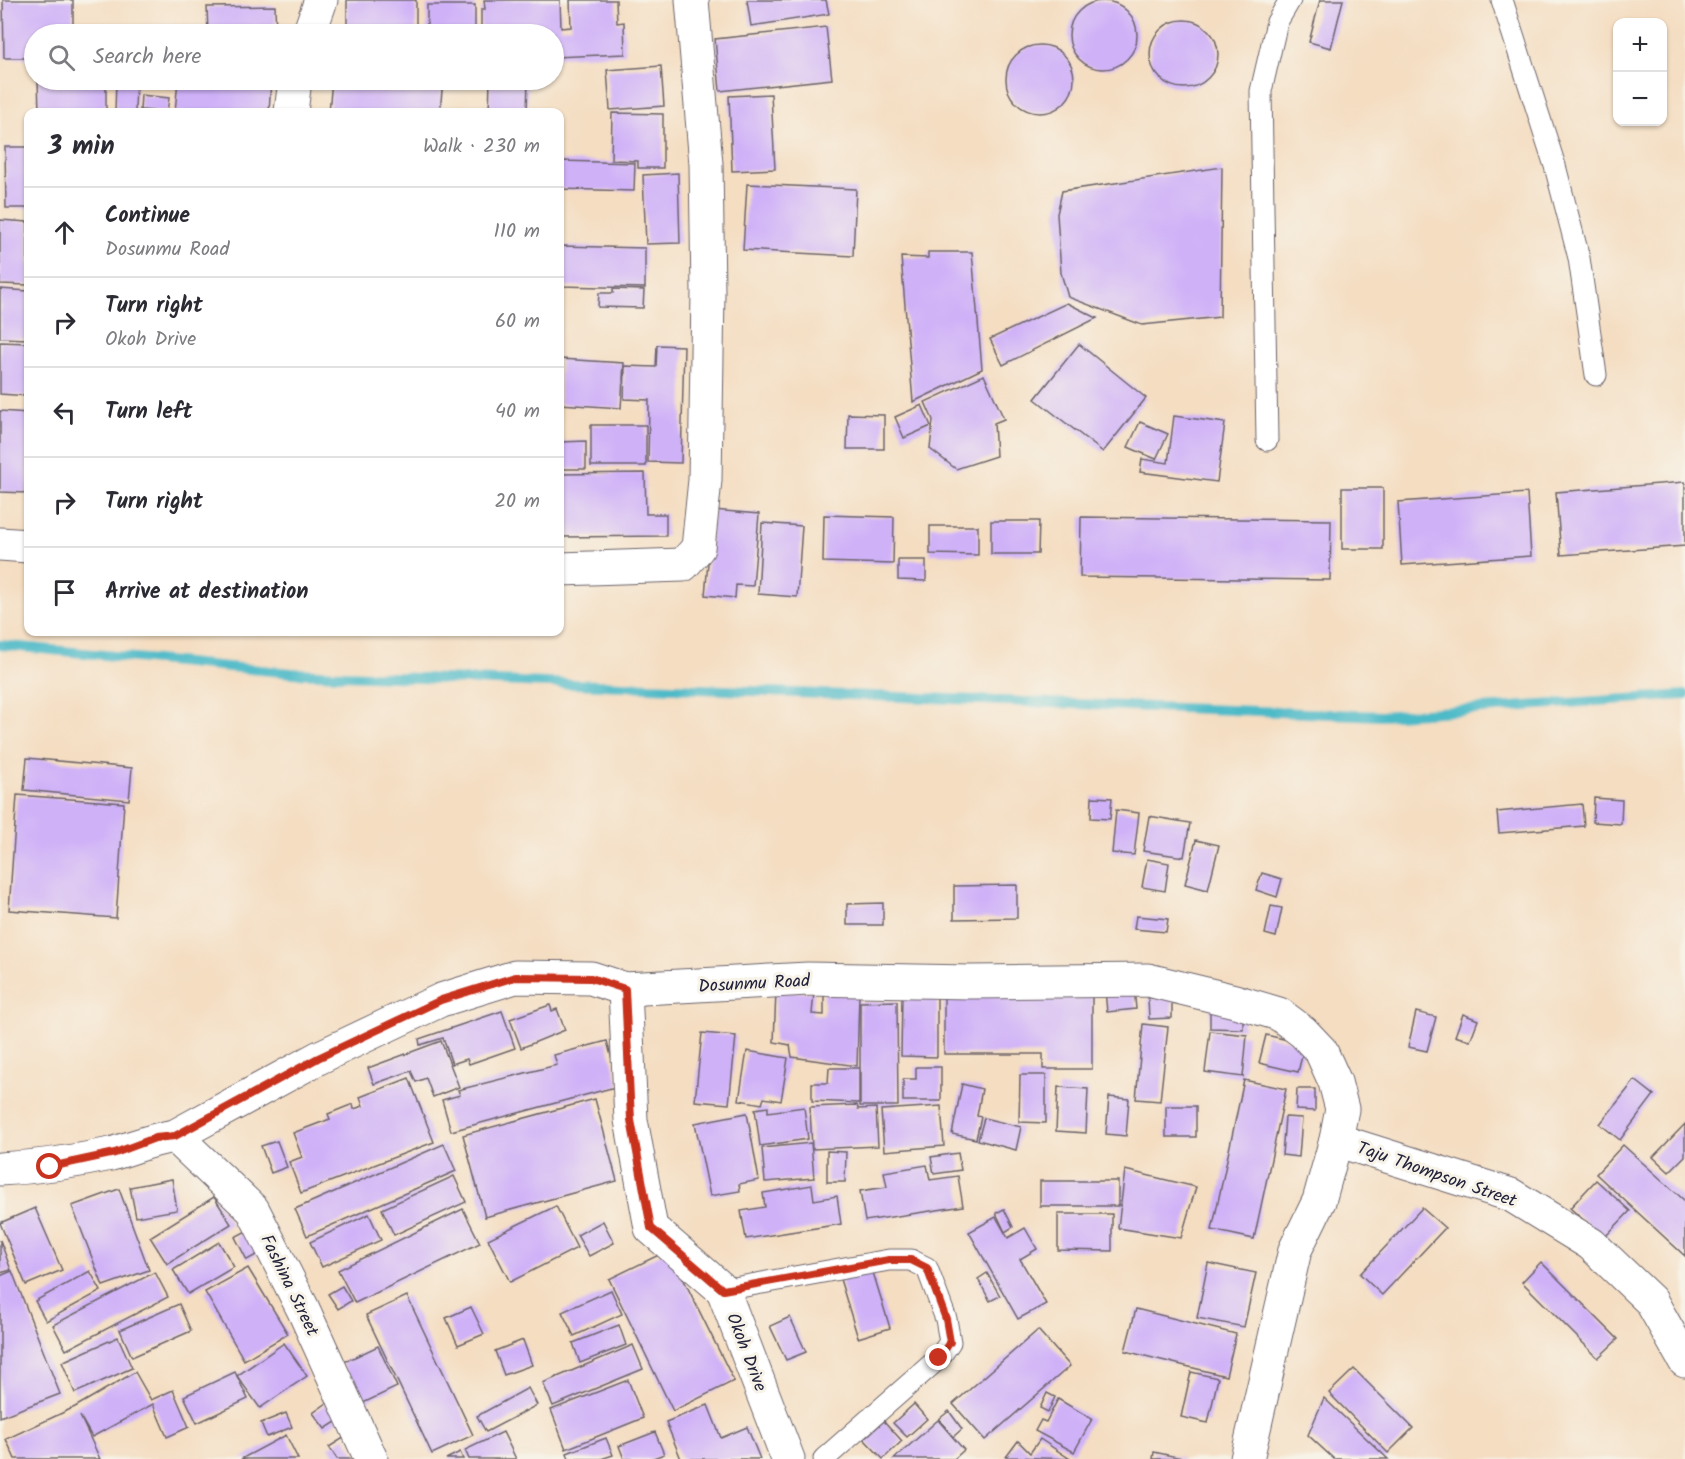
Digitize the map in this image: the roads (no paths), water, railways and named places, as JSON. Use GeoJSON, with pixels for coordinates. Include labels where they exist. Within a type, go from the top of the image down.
{"type":"FeatureCollection","features":[{"type":"Feature","properties":{"kind":"street"},"geometry":{"type":"LineString","coordinates":[[313,24],[321,0]]}},
{"type":"Feature","properties":{"kind":"street"},"geometry":{"type":"LineString","coordinates":[[564,569],[682,565],[698,548],[705,480],[708,292],[706,164],[692,0]]}},
{"type":"Feature","properties":{"kind":"street"},"geometry":{"type":"LineString","coordinates":[[292,108],[294,90]]}},
{"type":"Feature","properties":{"kind":"street"},"geometry":{"type":"LineString","coordinates":[[0,544],[24,546]]}},
{"type":"Feature","properties":{"kind":"street","name":"Dosunmu Road"},"geometry":{"type":"LineString","coordinates":[[0,1169],[50,1167],[115,1153],[155,1138],[175,1136],[318,1058],[441,1000],[515,977],[591,978],[625,989],[808,979],[970,982],[1148,980],[1279,1014],[1303,1032],[1321,1051],[1335,1082],[1342,1109],[1319,1201],[1295,1250],[1247,1459]]}},
{"type":"Feature","properties":{"kind":"street","name":"Okoh Drive"},"geometry":{"type":"LineString","coordinates":[[625,989],[631,1120],[651,1228],[723,1290],[788,1459]]}},
{"type":"Feature","properties":{"kind":"street","name":"Fashina Street"},"geometry":{"type":"LineString","coordinates":[[175,1136],[253,1210],[303,1309],[371,1459]]}},
{"type":"Feature","properties":{"kind":"street","name":"Taju Thompson Street"},"geometry":{"type":"LineString","coordinates":[[1336,1140],[1511,1195],[1591,1244],[1651,1301],[1685,1361]]}},
{"type":"Feature","properties":{"kind":"lane"},"geometry":{"type":"LineString","coordinates":[[1267,440],[1261,91],[1277,22],[1290,0]]}},
{"type":"Feature","properties":{"kind":"lane"},"geometry":{"type":"LineString","coordinates":[[1502,0],[1555,166],[1579,258],[1596,375]]}},
{"type":"Feature","properties":{"kind":"lane"},"geometry":{"type":"LineString","coordinates":[[723,1290],[889,1260],[911,1260],[927,1268],[946,1319],[950,1342],[939,1358],[824,1459]]}},
{"type":"Feature","properties":{"kind":"waterway"},"geometry":{"type":"LineString","coordinates":[[0,645],[292,673],[1381,716],[1685,695]]}}]}
